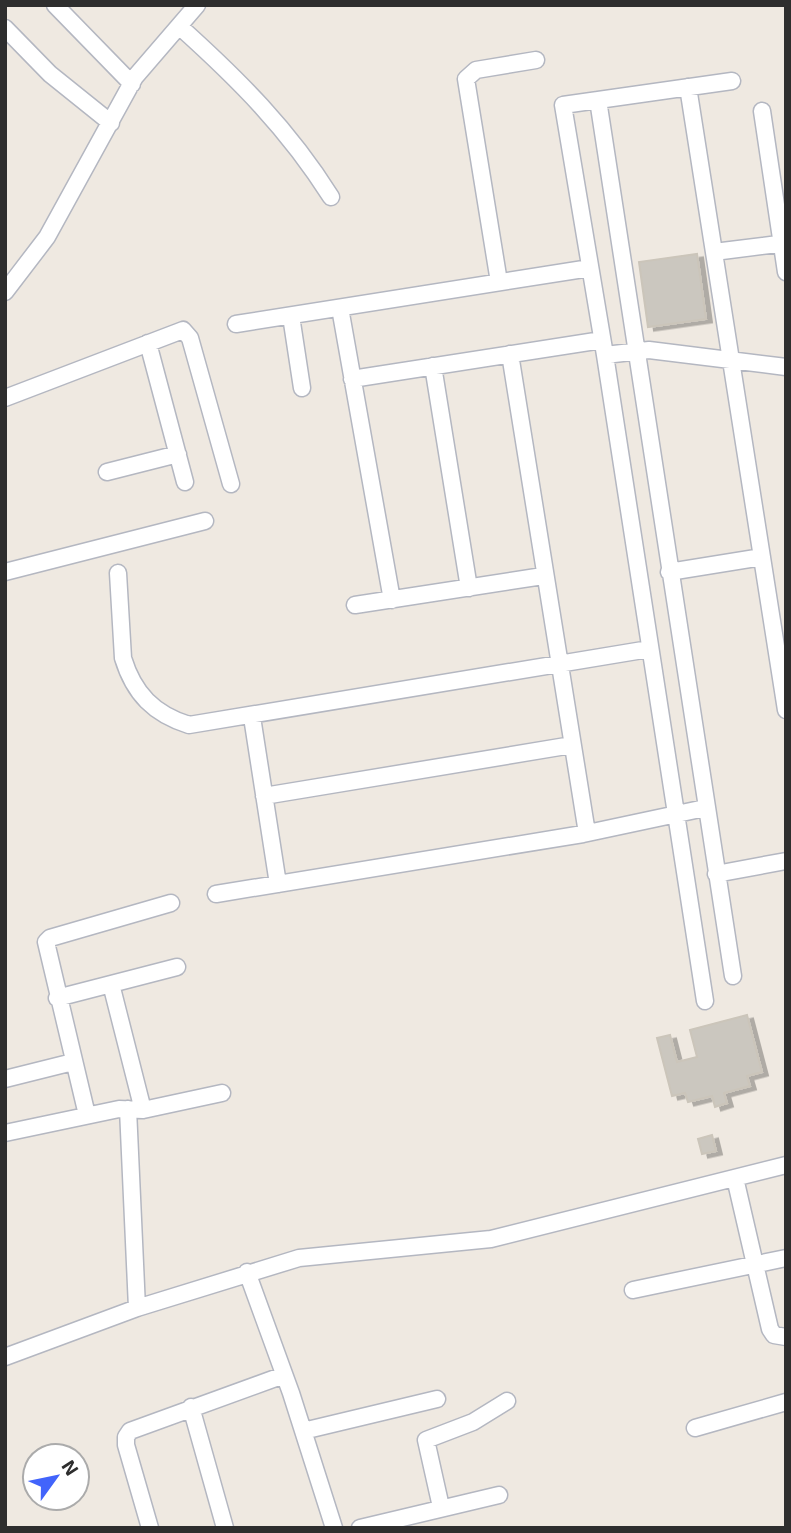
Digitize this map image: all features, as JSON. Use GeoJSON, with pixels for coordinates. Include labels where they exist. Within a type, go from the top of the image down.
{"type":"FeatureCollection","features":[{"type":"Feature","properties":{"kind":"street"},"geometry":{"type":"LineString","coordinates":[[55,5],[132,84]]}},
{"type":"Feature","properties":{"kind":"street"},"geometry":{"type":"LineString","coordinates":[[5,292],[47,237],[132,84],[197,5]]}},
{"type":"Feature","properties":{"kind":"street"},"geometry":{"type":"LineString","coordinates":[[179,26],[250,91],[286,131],[331,197]]}},
{"type":"Feature","properties":{"kind":"street"},"geometry":{"type":"LineString","coordinates":[[5,28],[50,74],[111,123]]}},
{"type":"Feature","properties":{"kind":"street"},"geometry":{"type":"LineString","coordinates":[[499,282],[466,79],[476,71],[536,60]]}},
{"type":"Feature","properties":{"kind":"street"},"geometry":{"type":"LineString","coordinates":[[705,1001],[604,347],[563,105],[732,81]]}},
{"type":"Feature","properties":{"kind":"street"},"geometry":{"type":"LineString","coordinates":[[688,87],[786,710]]}},
{"type":"Feature","properties":{"kind":"street"},"geometry":{"type":"LineString","coordinates":[[598,100],[733,976]]}},
{"type":"Feature","properties":{"kind":"street"},"geometry":{"type":"LineString","coordinates":[[762,111],[784,243],[786,272]]}},
{"type":"Feature","properties":{"kind":"street"},"geometry":{"type":"LineString","coordinates":[[714,252],[784,243]]}},
{"type":"Feature","properties":{"kind":"street"},"geometry":{"type":"LineString","coordinates":[[236,324],[590,268]]}},
{"type":"Feature","properties":{"kind":"street"},"geometry":{"type":"LineString","coordinates":[[340,308],[392,600]]}},
{"type":"Feature","properties":{"kind":"street"},"geometry":{"type":"LineString","coordinates":[[290,316],[302,388]]}},
{"type":"Feature","properties":{"kind":"street"},"geometry":{"type":"LineString","coordinates":[[5,398],[176,331],[187,332],[231,484]]}},
{"type":"Feature","properties":{"kind":"street"},"geometry":{"type":"LineString","coordinates":[[148,343],[185,482]]}},
{"type":"Feature","properties":{"kind":"street"},"geometry":{"type":"LineString","coordinates":[[352,379],[510,354],[604,347],[786,367]]}},
{"type":"Feature","properties":{"kind":"street"},"geometry":{"type":"LineString","coordinates":[[510,354],[543,576],[587,833]]}},
{"type":"Feature","properties":{"kind":"street"},"geometry":{"type":"LineString","coordinates":[[433,366],[469,588]]}},
{"type":"Feature","properties":{"kind":"street"},"geometry":{"type":"LineString","coordinates":[[107,472],[178,454]]}},
{"type":"Feature","properties":{"kind":"street"},"geometry":{"type":"LineString","coordinates":[[5,572],[205,520]]}},
{"type":"Feature","properties":{"kind":"street"},"geometry":{"type":"LineString","coordinates":[[669,572],[762,557]]}},
{"type":"Feature","properties":{"kind":"street"},"geometry":{"type":"LineString","coordinates":[[118,573],[123,658],[127,671],[145,701],[169,719],[189,725],[252,717],[649,649]]}},
{"type":"Feature","properties":{"kind":"street"},"geometry":{"type":"LineString","coordinates":[[355,605],[543,576]]}},
{"type":"Feature","properties":{"kind":"street"},"geometry":{"type":"LineString","coordinates":[[252,717],[278,884]]}},
{"type":"Feature","properties":{"kind":"street"},"geometry":{"type":"LineString","coordinates":[[264,796],[572,745]]}},
{"type":"Feature","properties":{"kind":"street"},"geometry":{"type":"LineString","coordinates":[[216,894],[587,833],[705,808]]}},
{"type":"Feature","properties":{"kind":"street"},"geometry":{"type":"LineString","coordinates":[[716,874],[786,861]]}},
{"type":"Feature","properties":{"kind":"street"},"geometry":{"type":"LineString","coordinates":[[87,1115],[57,998],[46,942],[50,938],[171,903]]}},
{"type":"Feature","properties":{"kind":"street"},"geometry":{"type":"LineString","coordinates":[[692,925],[723,919]]}},
{"type":"Feature","properties":{"kind":"street"},"geometry":{"type":"LineString","coordinates":[[57,998],[177,967]]}},
{"type":"Feature","properties":{"kind":"street"},"geometry":{"type":"LineString","coordinates":[[111,984],[136,1110],[134,1171],[137,1308]]}},
{"type":"Feature","properties":{"kind":"street"},"geometry":{"type":"LineString","coordinates":[[5,1079],[73,1062]]}},
{"type":"Feature","properties":{"kind":"street"},"geometry":{"type":"LineString","coordinates":[[5,1133],[87,1115],[136,1110],[222,1093]]}},
{"type":"Feature","properties":{"kind":"street"},"geometry":{"type":"LineString","coordinates":[[5,1357],[137,1308],[299,1258],[491,1239],[786,1165]]}},
{"type":"Feature","properties":{"kind":"street"},"geometry":{"type":"LineString","coordinates":[[735,1178],[771,1329],[774,1335],[786,1337]]}},
{"type":"Feature","properties":{"kind":"street"},"geometry":{"type":"LineString","coordinates":[[634,1290],[786,1258]]}},
{"type":"Feature","properties":{"kind":"street"},"geometry":{"type":"LineString","coordinates":[[247,1272],[334,1528]]}},
{"type":"Feature","properties":{"kind":"street"},"geometry":{"type":"LineString","coordinates":[[150,1528],[126,1437],[139,1426],[284,1375]]}},
{"type":"Feature","properties":{"kind":"street"},"geometry":{"type":"LineString","coordinates":[[303,1431],[437,1399]]}},
{"type":"Feature","properties":{"kind":"street"},"geometry":{"type":"LineString","coordinates":[[441,1507],[426,1440],[473,1423],[507,1401]]}},
{"type":"Feature","properties":{"kind":"street"},"geometry":{"type":"LineString","coordinates":[[695,1428],[786,1402]]}},
{"type":"Feature","properties":{"kind":"street"},"geometry":{"type":"LineString","coordinates":[[191,1408],[225,1528]]}},
{"type":"Feature","properties":{"kind":"street"},"geometry":{"type":"LineString","coordinates":[[360,1528],[499,1495]]}},
{"type":"Feature","properties":{"kind":"building"},"geometry":{"type":"Polygon","coordinates":[[[697,254],[706,319],[648,327],[639,262],[697,254]]]}},
{"type":"Feature","properties":{"kind":"building"},"geometry":{"type":"Polygon","coordinates":[[[747,1015],[762,1072],[747,1076],[750,1086],[724,1093],[727,1103],[715,1107],[712,1096],[688,1102],[685,1093],[672,1096],[657,1038],[670,1035],[677,1062],[697,1057],[690,1030],[747,1015]]]}},
{"type":"Feature","properties":{"kind":"building"},"geometry":{"type":"Polygon","coordinates":[[[712,1135],[716,1151],[702,1154],[698,1139],[712,1135]]]}}]}
